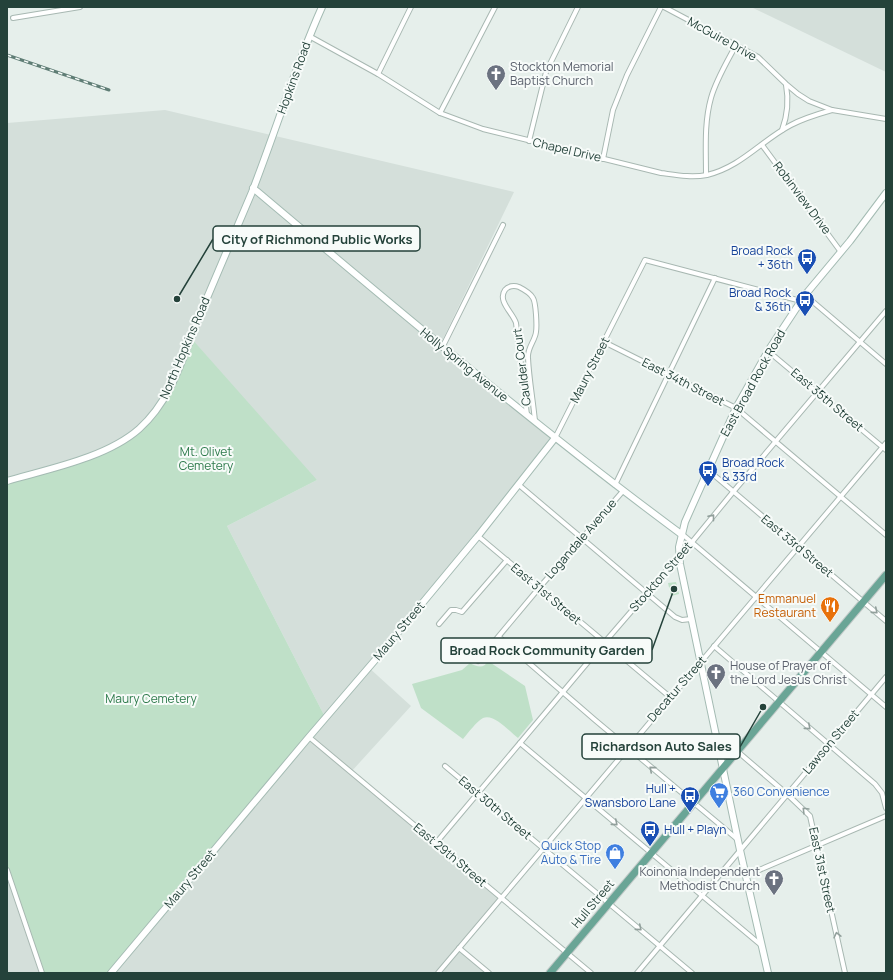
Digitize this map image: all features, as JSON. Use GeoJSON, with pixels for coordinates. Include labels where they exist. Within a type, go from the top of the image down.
{"type":"FeatureCollection","features":[{"type":"Feature","properties":{"kind":"main road","name":"Hopkins Road"},"geometry":{"type":"LineString","coordinates":[[267,150],[309,36],[322,7]]}},
{"type":"Feature","properties":{"kind":"main road","name":"North Hopkins Road"},"geometry":{"type":"LineString","coordinates":[[7,481],[82,459],[100,452],[130,436],[153,415],[166,396],[178,370],[253,188],[267,150]]}},
{"type":"Feature","properties":{"kind":"main road","name":"Holly Spring Avenue"},"geometry":{"type":"LineString","coordinates":[[253,188],[442,348],[615,485],[681,534]]}},
{"type":"Feature","properties":{"kind":"main road","name":"East Broad Rock Road"},"geometry":{"type":"LineString","coordinates":[[768,973],[737,840],[691,619],[679,558],[681,534],[736,408],[768,351],[803,298],[841,252],[886,193]]}},
{"type":"Feature","properties":{"kind":"main road","name":"Maury Street"},"geometry":{"type":"LineString","coordinates":[[111,973],[381,653],[478,536],[555,438]]}},
{"type":"Feature","properties":{"kind":"main road","name":"Hull Street"},"geometry":{"type":"LineString","coordinates":[[550,973],[886,575]]}},
{"type":"Feature","properties":{"kind":"street"},"geometry":{"type":"LineString","coordinates":[[48,7],[49,12]]}},
{"type":"Feature","properties":{"kind":"street"},"geometry":{"type":"LineString","coordinates":[[13,18],[80,7]]}},
{"type":"Feature","properties":{"kind":"street"},"geometry":{"type":"LineString","coordinates":[[378,74],[411,7]]}},
{"type":"Feature","properties":{"kind":"street"},"geometry":{"type":"LineString","coordinates":[[440,113],[495,7]]}},
{"type":"Feature","properties":{"kind":"street"},"geometry":{"type":"LineString","coordinates":[[529,141],[546,72],[578,7]]}},
{"type":"Feature","properties":{"kind":"street"},"geometry":{"type":"LineString","coordinates":[[603,158],[613,110],[627,76],[662,7]]}},
{"type":"Feature","properties":{"kind":"street","name":"McGuire Drive"},"geometry":{"type":"LineString","coordinates":[[662,7],[758,57],[786,84],[809,101],[832,110],[886,119]]}},
{"type":"Feature","properties":{"kind":"street","name":"Chapel Drive"},"geometry":{"type":"LineString","coordinates":[[309,36],[378,74],[440,113],[483,129],[661,173],[690,176],[706,175],[733,165],[782,130],[802,120],[832,110]]}},
{"type":"Feature","properties":{"kind":"street"},"geometry":{"type":"LineString","coordinates":[[706,175],[706,128],[709,106],[716,85],[736,45]]}},
{"type":"Feature","properties":{"kind":"street"},"geometry":{"type":"LineString","coordinates":[[782,130],[787,117],[788,108],[786,84]]}},
{"type":"Feature","properties":{"kind":"street","name":"Robinview Drive"},"geometry":{"type":"LineString","coordinates":[[762,145],[841,252]]}},
{"type":"Feature","properties":{"kind":"street"},"geometry":{"type":"LineString","coordinates":[[442,348],[503,225]]}},
{"type":"Feature","properties":{"kind":"street","name":"Maury Street"},"geometry":{"type":"LineString","coordinates":[[555,438],[645,260],[715,278]]}},
{"type":"Feature","properties":{"kind":"street"},"geometry":{"type":"LineString","coordinates":[[715,278],[803,298],[886,364]]}},
{"type":"Feature","properties":{"kind":"street","name":"Logandale Avenue"},"geometry":{"type":"LineString","coordinates":[[615,485],[715,278]]}},
{"type":"Feature","properties":{"kind":"street","name":"Caulder Court"},"geometry":{"type":"LineString","coordinates":[[527,415],[516,323],[514,317],[504,304],[503,298],[507,288],[514,286],[518,286],[531,296],[534,302],[536,332],[529,350],[528,358],[535,422]]}},
{"type":"Feature","properties":{"kind":"street","name":"Stockton Street"},"geometry":{"type":"LineString","coordinates":[[436,844],[604,643],[692,543],[733,492],[886,311]]}},
{"type":"Feature","properties":{"kind":"street","name":"East 34th Street"},"geometry":{"type":"LineString","coordinates":[[604,342],[736,408],[886,535]]}},
{"type":"Feature","properties":{"kind":"street","name":"East 35th Street"},"geometry":{"type":"LineString","coordinates":[[768,351],[884,448]]}},
{"type":"Feature","properties":{"kind":"street","name":"Decatur Street"},"geometry":{"type":"LineString","coordinates":[[438,973],[544,849],[670,697],[841,496],[884,448],[886,443]]}},
{"type":"Feature","properties":{"kind":"street","name":"East 33rd Street"},"geometry":{"type":"LineString","coordinates":[[708,470],[886,621]]}},
{"type":"Feature","properties":{"kind":"street"},"geometry":{"type":"LineString","coordinates":[[518,485],[675,617],[682,620],[691,619]]}},
{"type":"Feature","properties":{"kind":"street","name":"Logandale Avenue"},"geometry":{"type":"LineString","coordinates":[[478,661],[623,491]]}},
{"type":"Feature","properties":{"kind":"street"},"geometry":{"type":"LineString","coordinates":[[681,534],[886,707]]}},
{"type":"Feature","properties":{"kind":"street","name":"East 31st Street"},"geometry":{"type":"LineString","coordinates":[[478,536],[670,697]]}},
{"type":"Feature","properties":{"kind":"street"},"geometry":{"type":"LineString","coordinates":[[439,624],[451,610],[456,610],[461,613],[507,560]]}},
{"type":"Feature","properties":{"kind":"street"},"geometry":{"type":"LineString","coordinates":[[499,637],[562,693],[737,840]]}},
{"type":"Feature","properties":{"kind":"street"},"geometry":{"type":"LineString","coordinates":[[714,646],[878,787],[882,793],[886,808]]}},
{"type":"Feature","properties":{"kind":"street","name":"Lawson Street"},"geometry":{"type":"LineString","coordinates":[[637,973],[886,677]]}},
{"type":"Feature","properties":{"kind":"street","name":"East 29th Street"},"geometry":{"type":"LineString","coordinates":[[309,737],[591,973]]}},
{"type":"Feature","properties":{"kind":"street"},"geometry":{"type":"LineString","coordinates":[[520,743],[761,945]]}},
{"type":"Feature","properties":{"kind":"street","name":"East 31st Street"},"geometry":{"type":"LineString","coordinates":[[737,751],[810,816],[845,973]]}},
{"type":"Feature","properties":{"kind":"street","name":"East 30th Street"},"geometry":{"type":"LineString","coordinates":[[445,766],[692,973]]}},
{"type":"Feature","properties":{"kind":"street"},"geometry":{"type":"LineString","coordinates":[[746,876],[886,816]]}},
{"type":"Feature","properties":{"kind":"street"},"geometry":{"type":"LineString","coordinates":[[7,870],[42,973]]}},
{"type":"Feature","properties":{"kind":"street"},"geometry":{"type":"LineString","coordinates":[[459,948],[489,973]]}},
{"type":"Feature","properties":{"kind":"shaded area"},"geometry":{"type":"Polygon","coordinates":[[[751,7],[886,7],[886,72],[751,7]]]}},
{"type":"Feature","properties":{"kind":"shaded area"},"geometry":{"type":"Polygon","coordinates":[[[165,110],[514,192],[440,345],[556,437],[367,666],[411,706],[351,772],[501,898],[460,947],[490,973],[110,973],[325,717],[227,526],[317,480],[175,375],[154,413],[119,442],[98,452],[7,483],[7,123],[165,110]]]}},
{"type":"Feature","properties":{"kind":"shaded area"},"geometry":{"type":"Polygon","coordinates":[[[7,871],[41,973],[7,973],[7,871]]]}},
{"type":"Feature","properties":{"kind":"green space","name":"Maury Cemetery"},"geometry":{"type":"Polygon","coordinates":[[[191,338],[317,480],[227,526],[325,717],[110,973],[41,973],[7,871],[7,483],[76,461],[119,442],[154,413],[165,394],[191,338]]]}},
{"type":"Feature","properties":{"kind":"green space"},"geometry":{"type":"Polygon","coordinates":[[[676,582],[679,594],[671,596],[668,583],[676,582]]]}},
{"type":"Feature","properties":{"kind":"green space"},"geometry":{"type":"Polygon","coordinates":[[[488,661],[525,686],[533,720],[518,738],[497,721],[487,717],[478,722],[463,739],[421,708],[412,684],[462,670],[470,663],[482,666],[488,661]]]}},
{"type":"Feature","properties":{"kind":"railway"},"geometry":{"type":"LineString","coordinates":[[7,55],[109,90]]}},
{"type":"Feature","properties":{"kind":"place","name":"Stockton Memorial Baptist Church"},"geometry":{"type":"Point","coordinates":[496,91]}},
{"type":"Feature","properties":{"kind":"place","name":"Broad Rock + 36th"},"geometry":{"type":"Point","coordinates":[807,275]}},
{"type":"Feature","properties":{"kind":"place","name":"City of Richmond Public Works"},"geometry":{"type":"Point","coordinates":[177,299]}},
{"type":"Feature","properties":{"kind":"place","name":"Broad Rock & 36th"},"geometry":{"type":"Point","coordinates":[805,317]}},
{"type":"Feature","properties":{"kind":"place","name":"Broad Rock & 33rd"},"geometry":{"type":"Point","coordinates":[708,487]}},
{"type":"Feature","properties":{"kind":"place","name":"Broad Rock Community Garden"},"geometry":{"type":"Point","coordinates":[674,589]}},
{"type":"Feature","properties":{"kind":"place","name":"Emmanuel Restaurant"},"geometry":{"type":"Point","coordinates":[830,623]}},
{"type":"Feature","properties":{"kind":"place","name":"House of Prayer of the Lord Jesus Christ"},"geometry":{"type":"Point","coordinates":[716,690]}},
{"type":"Feature","properties":{"kind":"place","name":"Richardson Auto Sales"},"geometry":{"type":"Point","coordinates":[763,707]}},
{"type":"Feature","properties":{"kind":"place","name":"360 Convenience"},"geometry":{"type":"Point","coordinates":[719,809]}},
{"type":"Feature","properties":{"kind":"place","name":"Hull + Swansboro Lane"},"geometry":{"type":"Point","coordinates":[690,813]}},
{"type":"Feature","properties":{"kind":"place","name":"Hull + Playn"},"geometry":{"type":"Point","coordinates":[650,847]}},
{"type":"Feature","properties":{"kind":"place","name":"Quick Stop Auto & Tire"},"geometry":{"type":"Point","coordinates":[615,870]}},
{"type":"Feature","properties":{"kind":"place","name":"Koinonia Independent Methodist Church"},"geometry":{"type":"Point","coordinates":[774,896]}},
{"type":"Feature","properties":{"kind":"park label","name":"Mt. Olivet Cemetery"},"geometry":{"type":"Point","coordinates":[206,459]}}]}
